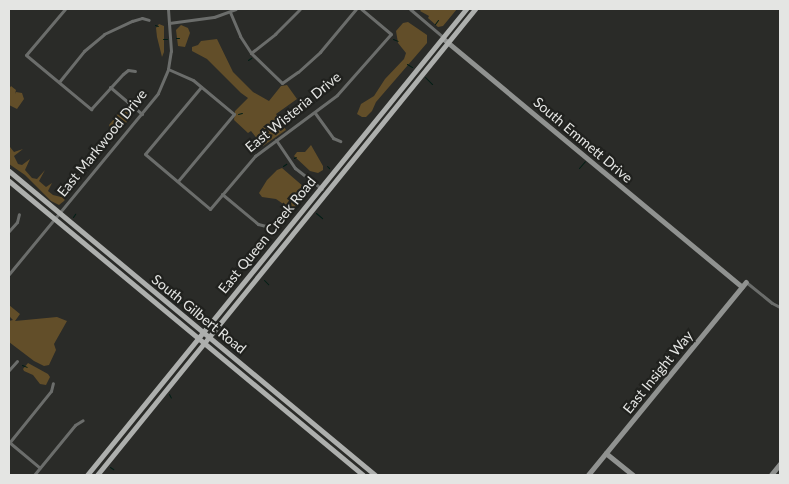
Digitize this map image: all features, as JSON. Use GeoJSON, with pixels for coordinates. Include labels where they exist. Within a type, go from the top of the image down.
{"type":"FeatureCollection","features":[{"type":"Feature","properties":{"kind":"main road","name":"East Queen Creek Road"},"geometry":{"type":"LineString","coordinates":[[96,475],[326,193],[445,40],[466,9]]}},
{"type":"Feature","properties":{"kind":"main road","name":"East Queen Creek Road"},"geometry":{"type":"LineString","coordinates":[[86,475],[320,188],[445,40],[475,9]]}},
{"type":"Feature","properties":{"kind":"main road","name":"South Gilbert Road"},"geometry":{"type":"LineString","coordinates":[[9,171],[375,475]]}},
{"type":"Feature","properties":{"kind":"main road","name":"South Gilbert Road"},"geometry":{"type":"LineString","coordinates":[[9,181],[363,475]]}},
{"type":"Feature","properties":{"kind":"main road"},"geometry":{"type":"LineString","coordinates":[[259,264],[265,268]]}},
{"type":"Feature","properties":{"kind":"main road"},"geometry":{"type":"LineString","coordinates":[[274,402],[279,396]]}},
{"type":"Feature","properties":{"kind":"main road"},"geometry":{"type":"LineString","coordinates":[[345,460],[350,454]]}},
{"type":"Feature","properties":{"kind":"street"},"geometry":{"type":"LineString","coordinates":[[65,9],[26,55],[91,109],[128,70],[135,71]]}},
{"type":"Feature","properties":{"kind":"street","name":"East Markwood Drive"},"geometry":{"type":"LineString","coordinates":[[9,274],[158,93],[168,69],[171,44],[168,9]]}},
{"type":"Feature","properties":{"kind":"street"},"geometry":{"type":"LineString","coordinates":[[170,22],[214,17],[236,9]]}},
{"type":"Feature","properties":{"kind":"street"},"geometry":{"type":"LineString","coordinates":[[252,53],[275,34],[300,9]]}},
{"type":"Feature","properties":{"kind":"street"},"geometry":{"type":"LineString","coordinates":[[230,12],[240,36],[252,53],[282,83],[298,72],[320,52],[356,9]]}},
{"type":"Feature","properties":{"kind":"street","name":"East Wisteria Drive"},"geometry":{"type":"LineString","coordinates":[[178,181],[210,208],[255,156],[315,113],[352,80],[391,34],[361,9]]}},
{"type":"Feature","properties":{"kind":"street","name":"South Emmett Drive"},"geometry":{"type":"LineString","coordinates":[[410,9],[742,287]]}},
{"type":"Feature","properties":{"kind":"street"},"geometry":{"type":"LineString","coordinates":[[59,82],[84,51],[104,34],[132,21],[142,18],[149,20]]}},
{"type":"Feature","properties":{"kind":"street"},"geometry":{"type":"LineString","coordinates":[[168,69],[187,76],[202,87],[234,114],[178,181],[146,154],[202,87]]}},
{"type":"Feature","properties":{"kind":"street"},"geometry":{"type":"LineString","coordinates":[[110,87],[142,114]]}},
{"type":"Feature","properties":{"kind":"street"},"geometry":{"type":"LineString","coordinates":[[315,113],[333,138],[340,141]]}},
{"type":"Feature","properties":{"kind":"street"},"geometry":{"type":"LineString","coordinates":[[276,140],[292,164],[326,193]]}},
{"type":"Feature","properties":{"kind":"street"},"geometry":{"type":"LineString","coordinates":[[222,194],[258,224],[266,226]]}},
{"type":"Feature","properties":{"kind":"street"},"geometry":{"type":"LineString","coordinates":[[9,231],[17,222],[19,214]]}},
{"type":"Feature","properties":{"kind":"street"},"geometry":{"type":"LineString","coordinates":[[746,282],[772,303],[780,307]]}},
{"type":"Feature","properties":{"kind":"street","name":"East Insight Way"},"geometry":{"type":"LineString","coordinates":[[588,475],[746,282]]}},
{"type":"Feature","properties":{"kind":"street"},"geometry":{"type":"LineString","coordinates":[[9,370],[17,362]]}},
{"type":"Feature","properties":{"kind":"street"},"geometry":{"type":"LineString","coordinates":[[40,468],[9,443],[51,391],[53,383]]}},
{"type":"Feature","properties":{"kind":"street"},"geometry":{"type":"LineString","coordinates":[[34,475],[74,426],[83,420]]}},
{"type":"Feature","properties":{"kind":"street"},"geometry":{"type":"LineString","coordinates":[[606,453],[633,475]]}},
{"type":"Feature","properties":{"kind":"street"},"geometry":{"type":"LineString","coordinates":[[771,475],[780,464]]}},
{"type":"Feature","properties":{"kind":"shaded area"},"geometry":{"type":"Polygon","coordinates":[[[422,9],[457,9],[443,26],[438,27],[428,18],[429,16],[420,11],[422,9]]]}},
{"type":"Feature","properties":{"kind":"shaded area"},"geometry":{"type":"Polygon","coordinates":[[[408,22],[427,35],[427,43],[376,102],[372,111],[366,117],[362,117],[357,114],[361,104],[374,96],[385,79],[404,59],[406,53],[398,43],[396,31],[403,23],[408,22]]]}},
{"type":"Feature","properties":{"kind":"shaded area"},"geometry":{"type":"Polygon","coordinates":[[[159,24],[164,26],[164,52],[162,57],[156,28],[159,24]]]}},
{"type":"Feature","properties":{"kind":"shaded area"},"geometry":{"type":"Polygon","coordinates":[[[181,25],[188,28],[190,33],[185,47],[178,46],[176,30],[181,25]]]}},
{"type":"Feature","properties":{"kind":"shaded area"},"geometry":{"type":"Polygon","coordinates":[[[217,39],[233,72],[253,92],[269,101],[281,86],[287,85],[297,99],[276,114],[286,130],[263,146],[251,131],[248,133],[234,120],[235,111],[248,98],[207,59],[192,51],[192,47],[198,45],[201,41],[217,39]]]}},
{"type":"Feature","properties":{"kind":"shaded area"},"geometry":{"type":"Polygon","coordinates":[[[11,86],[16,90],[15,94],[16,92],[22,93],[24,99],[17,109],[9,105],[9,89],[11,86]]]}},
{"type":"Feature","properties":{"kind":"shaded area"},"geometry":{"type":"Polygon","coordinates":[[[123,108],[131,111],[132,116],[118,132],[112,133],[109,125],[123,108]]]}},
{"type":"Feature","properties":{"kind":"shaded area"},"geometry":{"type":"Polygon","coordinates":[[[9,141],[10,147],[14,152],[23,149],[14,156],[18,164],[22,165],[30,159],[25,170],[32,178],[37,179],[45,170],[39,181],[46,187],[52,183],[48,191],[53,195],[61,197],[67,186],[72,187],[76,184],[76,174],[82,177],[64,201],[59,205],[51,201],[25,175],[9,164],[9,141]]]}},
{"type":"Feature","properties":{"kind":"shaded area"},"geometry":{"type":"Polygon","coordinates":[[[311,145],[323,166],[323,170],[318,173],[310,171],[294,156],[297,152],[305,152],[311,145]]]}},
{"type":"Feature","properties":{"kind":"shaded area"},"geometry":{"type":"Polygon","coordinates":[[[282,168],[304,187],[304,194],[297,206],[292,210],[276,199],[262,197],[259,193],[267,180],[277,170],[282,168]]]}},
{"type":"Feature","properties":{"kind":"shaded area"},"geometry":{"type":"Polygon","coordinates":[[[9,305],[20,314],[15,321],[57,317],[67,321],[54,344],[56,350],[49,365],[44,366],[34,361],[9,342],[9,321],[13,320],[9,316],[9,305]]]}},
{"type":"Feature","properties":{"kind":"shaded area"},"geometry":{"type":"Polygon","coordinates":[[[28,363],[48,374],[50,377],[46,385],[40,384],[33,375],[24,371],[23,369],[28,363]]]}},
{"type":"Feature","properties":{"kind":"waterway"},"geometry":{"type":"LineString","coordinates":[[435,24],[438,20]]}},
{"type":"Feature","properties":{"kind":"waterway"},"geometry":{"type":"LineString","coordinates":[[393,39],[398,41]]}},
{"type":"Feature","properties":{"kind":"waterway"},"geometry":{"type":"LineString","coordinates":[[407,64],[412,67]]}},
{"type":"Feature","properties":{"kind":"waterway"},"geometry":{"type":"LineString","coordinates":[[425,77],[432,84]]}},
{"type":"Feature","properties":{"kind":"waterway"},"geometry":{"type":"LineString","coordinates":[[238,114],[242,113]]}},
{"type":"Feature","properties":{"kind":"waterway"},"geometry":{"type":"LineString","coordinates":[[579,168],[585,161]]}},
{"type":"Feature","properties":{"kind":"waterway"},"geometry":{"type":"LineString","coordinates":[[316,213],[322,218]]}},
{"type":"Feature","properties":{"kind":"waterway"},"geometry":{"type":"LineString","coordinates":[[247,265],[251,266]]}},
{"type":"Feature","properties":{"kind":"waterway"},"geometry":{"type":"LineString","coordinates":[[264,280],[268,284]]}},
{"type":"Feature","properties":{"kind":"waterway"},"geometry":{"type":"LineString","coordinates":[[178,303],[183,302]]}},
{"type":"Feature","properties":{"kind":"waterway"},"geometry":{"type":"LineString","coordinates":[[22,365],[27,367]]}},
{"type":"Feature","properties":{"kind":"waterway"},"geometry":{"type":"LineString","coordinates":[[169,394],[171,398]]}}]}
